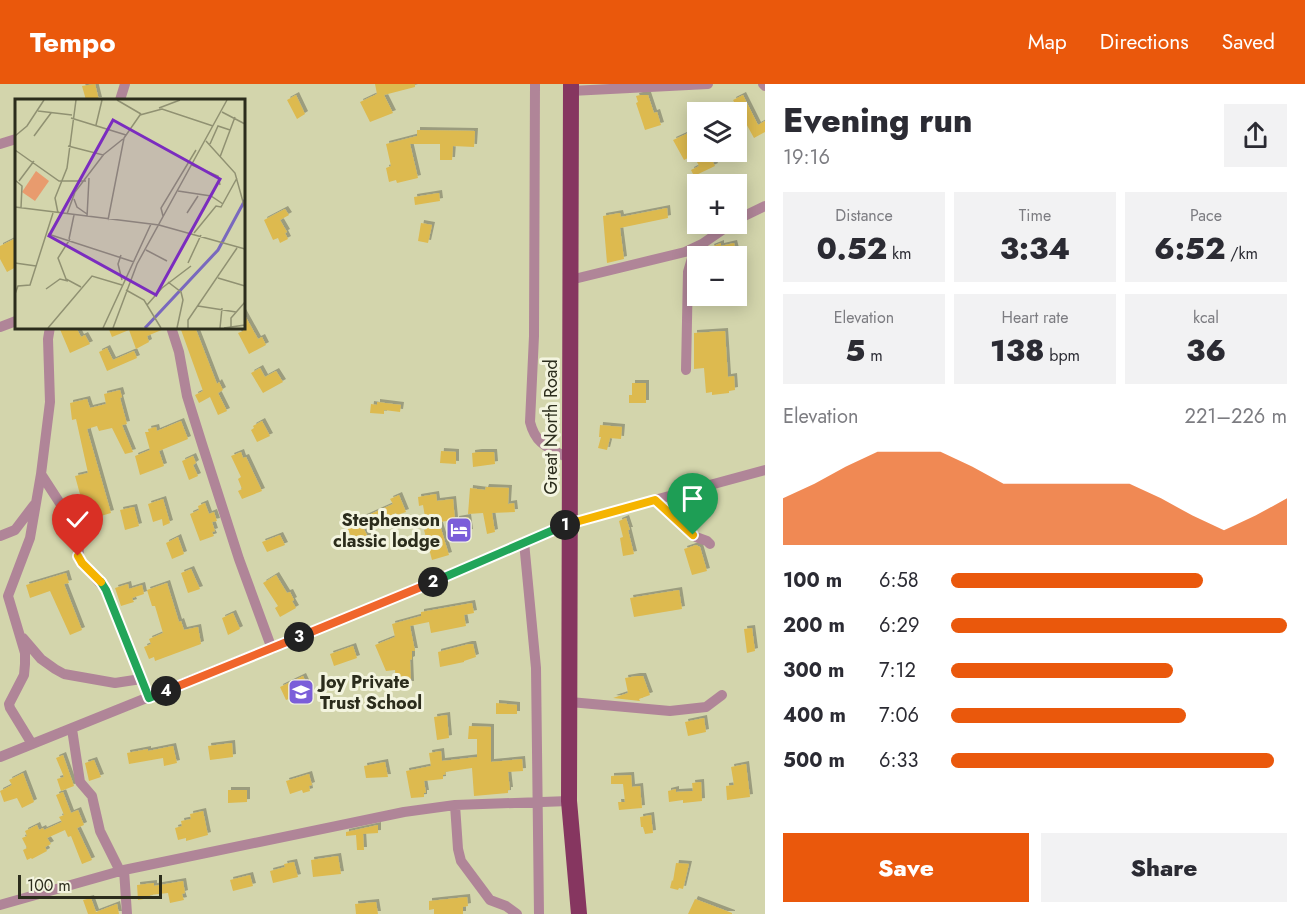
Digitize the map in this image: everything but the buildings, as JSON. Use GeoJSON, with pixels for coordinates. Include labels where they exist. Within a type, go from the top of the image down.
{"type":"FeatureCollection","features":[{"type":"Feature","properties":{"kind":"highway","name":"Great North Road"},"geometry":{"type":"LineString","coordinates":[[571,87],[569,801],[579,914]]}},
{"type":"Feature","properties":{"kind":"street"},"geometry":{"type":"LineString","coordinates":[[120,99],[125,84]]}},
{"type":"Feature","properties":{"kind":"street"},"geometry":{"type":"LineString","coordinates":[[535,84],[534,336],[530,422],[533,435],[540,442],[570,459]]}},
{"type":"Feature","properties":{"kind":"street"},"geometry":{"type":"LineString","coordinates":[[571,87],[708,84]]}},
{"type":"Feature","properties":{"kind":"street"},"geometry":{"type":"LineString","coordinates":[[0,144],[15,139]]}},
{"type":"Feature","properties":{"kind":"street"},"geometry":{"type":"LineString","coordinates":[[747,215],[765,206]]}},
{"type":"Feature","properties":{"kind":"street"},"geometry":{"type":"LineString","coordinates":[[698,246],[716,234]]}},
{"type":"Feature","properties":{"kind":"street"},"geometry":{"type":"LineString","coordinates":[[570,280],[687,251]]}},
{"type":"Feature","properties":{"kind":"street"},"geometry":{"type":"LineString","coordinates":[[686,370],[687,306]]}},
{"type":"Feature","properties":{"kind":"street"},"geometry":{"type":"LineString","coordinates":[[0,327],[15,321]]}},
{"type":"Feature","properties":{"kind":"street"},"geometry":{"type":"LineString","coordinates":[[32,744],[9,704],[24,675],[25,653],[9,601],[9,590],[28,545],[41,474],[50,402],[48,339],[50,328]]}},
{"type":"Feature","properties":{"kind":"street"},"geometry":{"type":"LineString","coordinates":[[171,328],[179,352],[187,396],[202,444],[239,559],[272,649]]}},
{"type":"Feature","properties":{"kind":"street"},"geometry":{"type":"LineString","coordinates":[[0,757],[272,649],[570,523],[765,470]]}},
{"type":"Feature","properties":{"kind":"street"},"geometry":{"type":"LineString","coordinates":[[41,474],[78,531],[79,559],[106,590],[149,698]]}},
{"type":"Feature","properties":{"kind":"street"},"geometry":{"type":"LineString","coordinates":[[655,500],[696,537],[710,544]]}},
{"type":"Feature","properties":{"kind":"street"},"geometry":{"type":"LineString","coordinates":[[0,536],[15,530],[36,501]]}},
{"type":"Feature","properties":{"kind":"street"},"geometry":{"type":"LineString","coordinates":[[524,542],[536,668],[539,914]]}},
{"type":"Feature","properties":{"kind":"street"},"geometry":{"type":"LineString","coordinates":[[19,633],[41,659],[59,672],[115,683],[141,679]]}},
{"type":"Feature","properties":{"kind":"street"},"geometry":{"type":"LineString","coordinates":[[570,702],[670,711],[706,707],[722,695]]}},
{"type":"Feature","properties":{"kind":"street"},"geometry":{"type":"LineString","coordinates":[[72,729],[80,782],[92,796],[100,831],[122,870],[127,914]]}},
{"type":"Feature","properties":{"kind":"street"},"geometry":{"type":"LineString","coordinates":[[0,905],[122,870],[335,826],[454,805],[569,801]]}},
{"type":"Feature","properties":{"kind":"street"},"geometry":{"type":"LineString","coordinates":[[454,805],[461,861],[486,896],[494,903],[506,906],[517,914]]}},
{"type":"Feature","properties":{"kind":"place","name":"Stephenson classic lodge"},"geometry":{"type":"Point","coordinates":[459,530]}},
{"type":"Feature","properties":{"kind":"place","name":"Joy Private Trust School"},"geometry":{"type":"Point","coordinates":[301,692]}},
{"type":"Feature","properties":{"kind":"route"},"geometry":{"type":"LineString","coordinates":[[78,556],[106,590],[149,698],[387,602],[570,523],[655,500],[693,535]]}}]}
